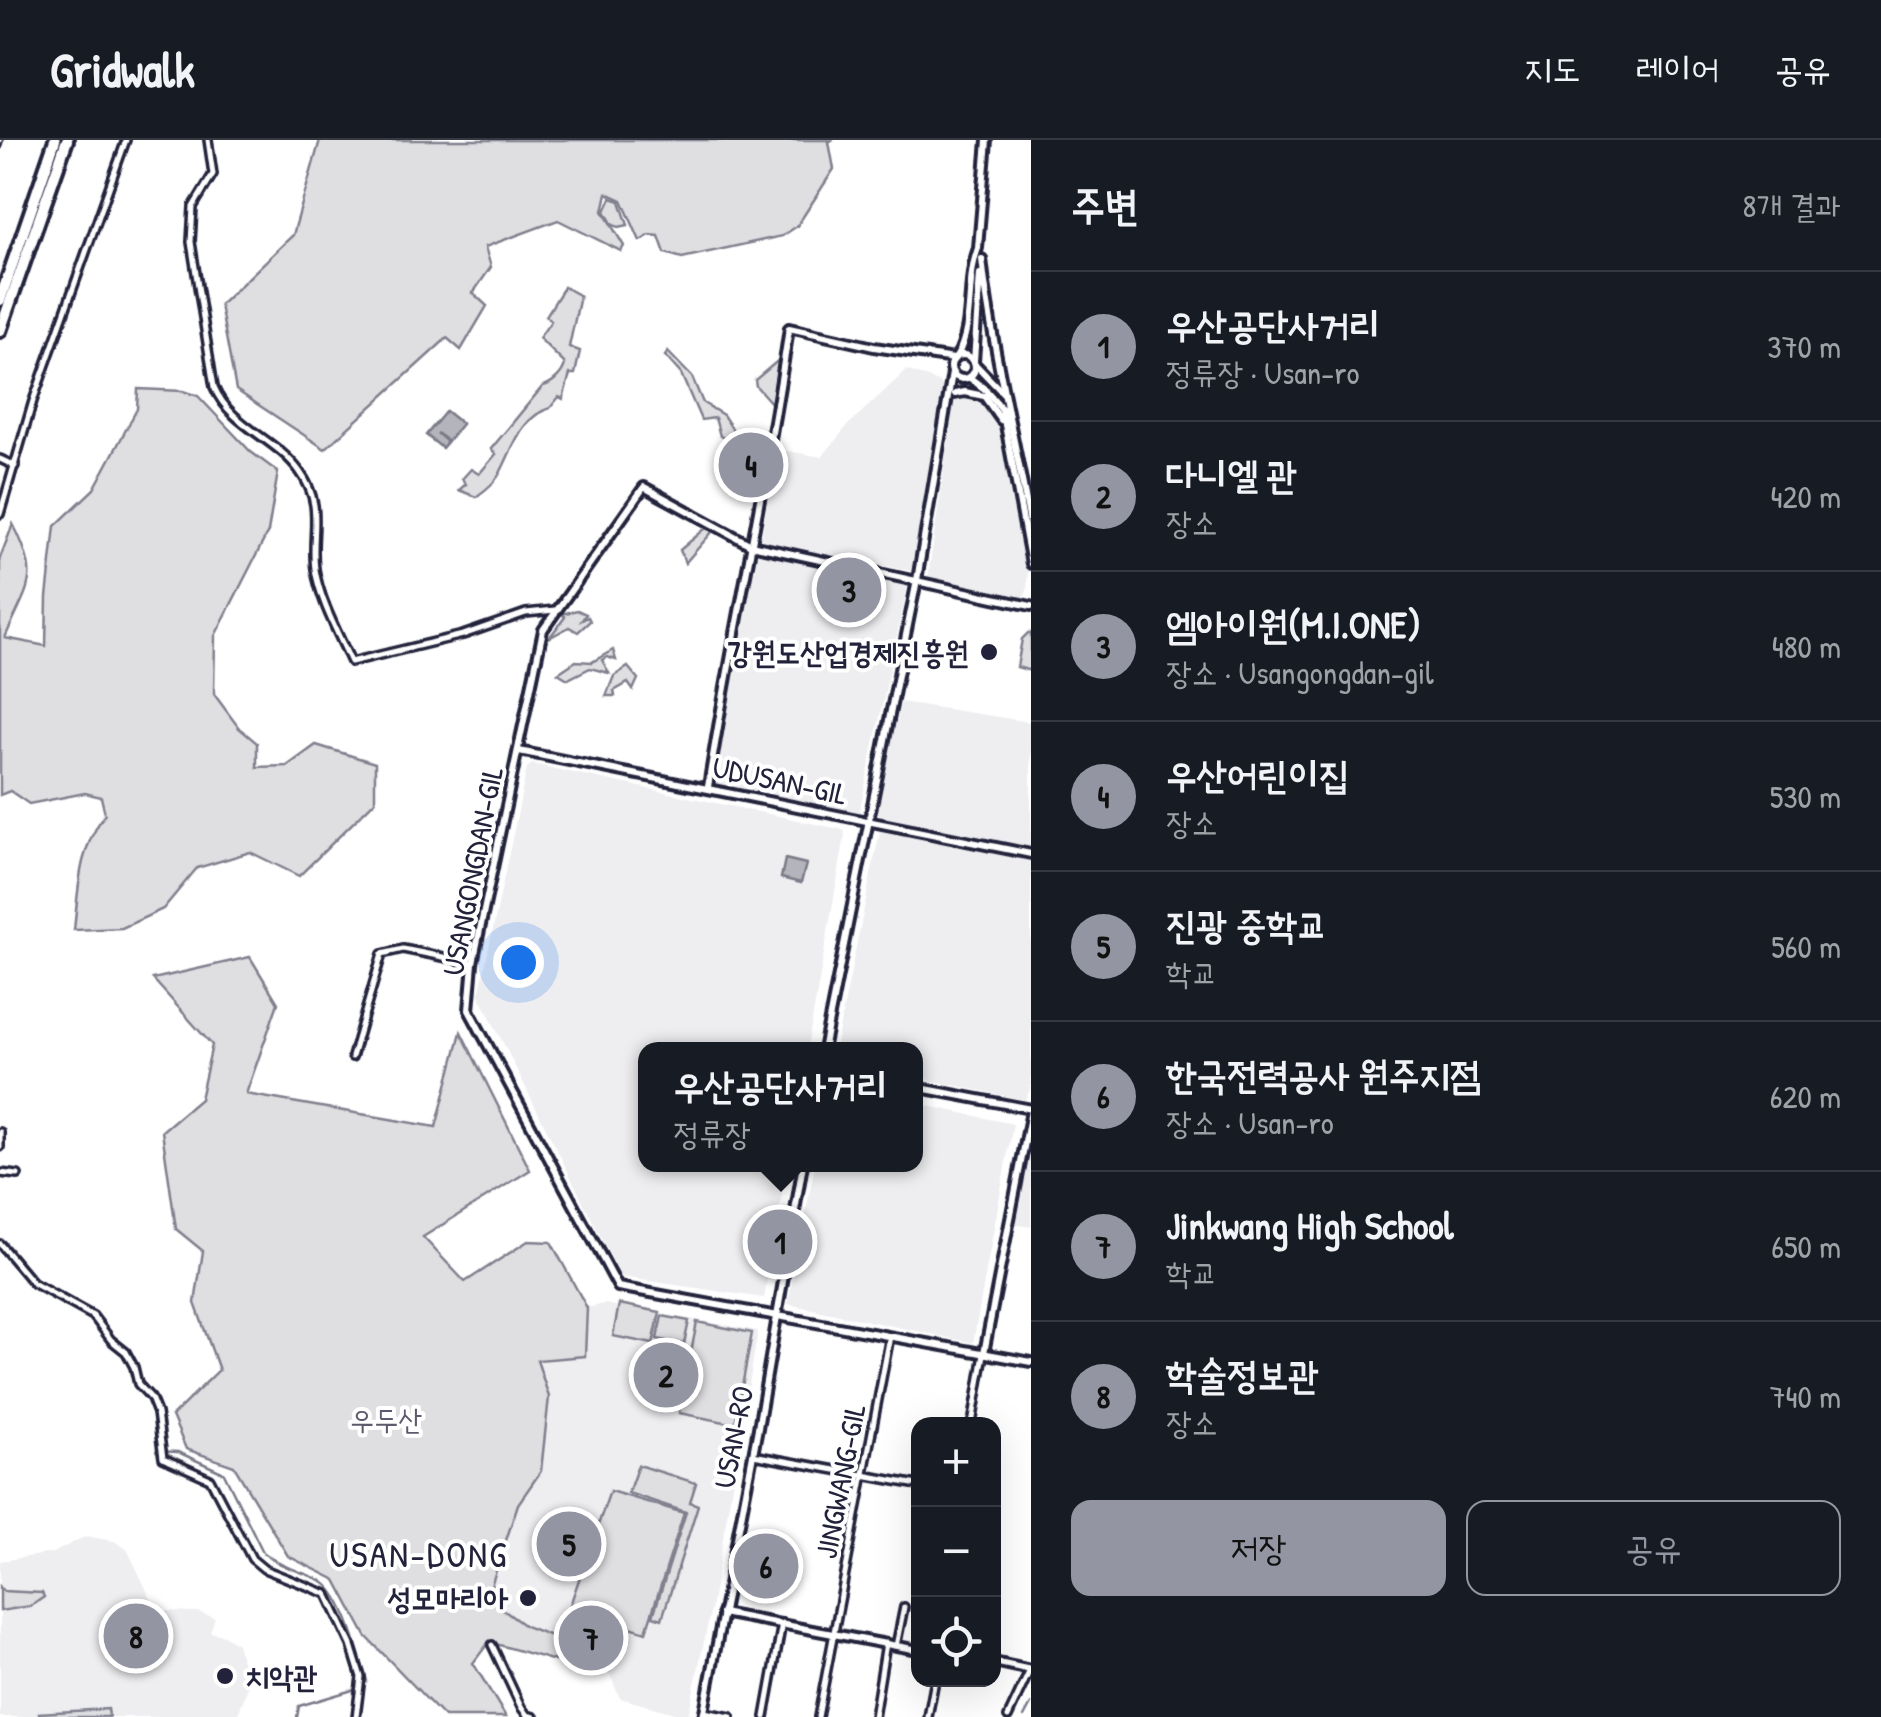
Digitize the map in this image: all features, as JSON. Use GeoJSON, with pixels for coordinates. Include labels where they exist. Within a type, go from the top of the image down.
{"type":"FeatureCollection","features":[{"type":"Feature","properties":{"kind":"highway"},"geometry":{"type":"LineString","coordinates":[[0,300],[55,140]]}},
{"type":"Feature","properties":{"kind":"highway"},"geometry":{"type":"LineString","coordinates":[[0,331],[67,140]]}},
{"type":"Feature","properties":{"kind":"street"},"geometry":{"type":"LineString","coordinates":[[0,514],[33,401],[126,140]]}},
{"type":"Feature","properties":{"kind":"street"},"geometry":{"type":"LineString","coordinates":[[208,140],[214,174],[193,207],[191,242],[214,387],[220,402],[284,455],[309,489],[316,505],[315,571],[351,662],[463,635],[526,613],[555,610]]}},
{"type":"Feature","properties":{"kind":"street"},"geometry":{"type":"LineString","coordinates":[[825,1042],[917,580],[952,371],[967,332],[987,140]]}},
{"type":"Feature","properties":{"kind":"street"},"geometry":{"type":"LineString","coordinates":[[978,248],[1031,528]]}},
{"type":"Feature","properties":{"kind":"street"},"geometry":{"type":"LineString","coordinates":[[949,402],[968,378],[974,362],[982,259]]}},
{"type":"Feature","properties":{"kind":"street"},"geometry":{"type":"LineString","coordinates":[[708,787],[750,544],[773,438],[789,328],[938,359],[968,356],[1007,398]]}},
{"type":"Feature","properties":{"kind":"street"},"geometry":{"type":"LineString","coordinates":[[938,359],[958,378],[968,378],[986,390],[1002,409],[1031,564]]}},
{"type":"Feature","properties":{"kind":"street"},"geometry":{"type":"LineString","coordinates":[[955,394],[984,396],[1006,434]]}},
{"type":"Feature","properties":{"kind":"street"},"geometry":{"type":"LineString","coordinates":[[0,459],[16,467]]}},
{"type":"Feature","properties":{"kind":"street","name":"USANGONGDAN-GIL"},"geometry":{"type":"LineString","coordinates":[[1031,606],[750,544],[644,486],[543,630],[473,963],[469,1010],[618,1286],[1031,1362]]}},
{"type":"Feature","properties":{"kind":"street"},"geometry":{"type":"LineString","coordinates":[[1022,602],[1031,598]]}},
{"type":"Feature","properties":{"kind":"street","name":"UDUSAN-GIL"},"geometry":{"type":"LineString","coordinates":[[519,751],[1031,854]]}},
{"type":"Feature","properties":{"kind":"street"},"geometry":{"type":"LineString","coordinates":[[352,1057],[382,954],[403,949],[473,963]]}},
{"type":"Feature","properties":{"kind":"street"},"geometry":{"type":"LineString","coordinates":[[923,1089],[1031,1110],[973,1417]]}},
{"type":"Feature","properties":{"kind":"street"},"geometry":{"type":"LineString","coordinates":[[0,1132],[0,1146]]}},
{"type":"Feature","properties":{"kind":"street","name":"USAN-RO"},"geometry":{"type":"LineString","coordinates":[[703,1714],[802,1172]]}},
{"type":"Feature","properties":{"kind":"street"},"geometry":{"type":"LineString","coordinates":[[0,1173],[18,1175]]}},
{"type":"Feature","properties":{"kind":"street"},"geometry":{"type":"LineString","coordinates":[[0,1244],[33,1283],[93,1316],[126,1352],[138,1384],[157,1413],[162,1454],[210,1479],[252,1559],[264,1569],[327,1594],[351,1646],[361,1684],[356,1717]]}},
{"type":"Feature","properties":{"kind":"street","name":"JINGWANG-GIL"},"geometry":{"type":"LineString","coordinates":[[818,1717],[890,1336]]}},
{"type":"Feature","properties":{"kind":"street"},"geometry":{"type":"LineString","coordinates":[[753,1455],[911,1484]]}},
{"type":"Feature","properties":{"kind":"street"},"geometry":{"type":"LineString","coordinates":[[896,1646],[904,1607]]}},
{"type":"Feature","properties":{"kind":"street"},"geometry":{"type":"LineString","coordinates":[[722,1613],[911,1649]]}},
{"type":"Feature","properties":{"kind":"street"},"geometry":{"type":"LineString","coordinates":[[765,1717],[782,1623]]}},
{"type":"Feature","properties":{"kind":"street"},"geometry":{"type":"LineString","coordinates":[[874,1717],[886,1643]]}},
{"type":"Feature","properties":{"kind":"street"},"geometry":{"type":"LineString","coordinates":[[492,1645],[521,1706],[534,1717]]}},
{"type":"Feature","properties":{"kind":"street"},"geometry":{"type":"LineString","coordinates":[[1001,1663],[1031,1669],[1008,1717]]}},
{"type":"Feature","properties":{"kind":"street"},"geometry":{"type":"LineString","coordinates":[[928,1717],[934,1687]]}},
{"type":"Feature","properties":{"kind":"street"},"geometry":{"type":"LineString","coordinates":[[703,1714],[731,1717]]}},
{"type":"Feature","properties":{"kind":"shaded area"},"geometry":{"type":"Polygon","coordinates":[[[907,370],[941,383],[945,400],[911,571],[761,541],[776,449],[822,457],[848,425],[907,370]]]}},
{"type":"Feature","properties":{"kind":"shaded area"},"geometry":{"type":"Polygon","coordinates":[[[959,398],[979,398],[990,406],[996,419],[1028,567],[1024,597],[928,577],[954,403],[959,398]]]}},
{"type":"Feature","properties":{"kind":"shaded area"},"geometry":{"type":"Polygon","coordinates":[[[446,411],[462,424],[448,441],[437,433],[447,442],[442,448],[426,435],[446,411]]]}},
{"type":"Feature","properties":{"kind":"shaded area"},"geometry":{"type":"Polygon","coordinates":[[[758,554],[908,584],[859,814],[716,784],[733,667],[758,554]]]}},
{"type":"Feature","properties":{"kind":"shaded area"},"geometry":{"type":"Polygon","coordinates":[[[901,702],[1031,722],[1031,849],[886,820],[876,811],[901,702]]]}},
{"type":"Feature","properties":{"kind":"shaded area"},"geometry":{"type":"Polygon","coordinates":[[[532,764],[844,830],[808,1042],[638,1042],[638,1172],[786,1172],[764,1298],[621,1277],[479,995],[527,768],[532,764]]]}},
{"type":"Feature","properties":{"kind":"shaded area"},"geometry":{"type":"Polygon","coordinates":[[[880,831],[1031,858],[1031,1088],[1025,1100],[923,1079],[923,1042],[836,1042],[880,831]]]}},
{"type":"Feature","properties":{"kind":"shaded area"},"geometry":{"type":"Polygon","coordinates":[[[785,859],[806,864],[801,883],[781,878],[785,859]]]}},
{"type":"Feature","properties":{"kind":"shaded area"},"geometry":{"type":"Polygon","coordinates":[[[923,1105],[1013,1124],[973,1343],[788,1304],[814,1172],[923,1172],[923,1105]]]}},
{"type":"Feature","properties":{"kind":"shaded area"},"geometry":{"type":"Polygon","coordinates":[[[1031,1129],[1031,1227],[1013,1224],[1031,1129]]]}},
{"type":"Feature","properties":{"kind":"shaded area"},"geometry":{"type":"Polygon","coordinates":[[[604,1304],[758,1331],[712,1604],[688,1717],[620,1698],[610,1675],[588,1653],[525,1626],[487,1598],[518,1504],[541,1471],[537,1359],[585,1356],[587,1308],[604,1304]]]}},
{"type":"Feature","properties":{"kind":"shaded area"},"geometry":{"type":"Polygon","coordinates":[[[86,1536],[114,1541],[127,1549],[159,1608],[215,1618],[210,1632],[237,1644],[249,1684],[237,1717],[0,1717],[0,1561],[53,1553],[86,1536]]]}},
{"type":"Feature","properties":{"kind":"green space"},"geometry":{"type":"Polygon","coordinates":[[[320,140],[832,140],[829,142],[834,169],[797,226],[782,236],[682,258],[665,253],[659,236],[650,235],[640,241],[622,200],[607,193],[603,211],[624,246],[621,251],[558,220],[485,247],[491,267],[473,293],[487,306],[461,350],[447,338],[325,449],[236,390],[220,305],[293,235],[320,140]]]}},
{"type":"Feature","properties":{"kind":"green space"},"geometry":{"type":"Polygon","coordinates":[[[611,198],[620,201],[628,225],[613,225],[605,211],[611,198]]]}},
{"type":"Feature","properties":{"kind":"green space"},"geometry":{"type":"Polygon","coordinates":[[[564,287],[580,296],[569,347],[580,351],[563,399],[559,397],[524,427],[489,487],[476,497],[459,490],[466,484],[462,479],[471,469],[479,474],[496,454],[491,449],[543,386],[562,371],[565,364],[539,338],[551,321],[546,316],[564,287]]]}},
{"type":"Feature","properties":{"kind":"green space"},"geometry":{"type":"Polygon","coordinates":[[[668,352],[692,377],[703,403],[723,415],[737,436],[756,443],[766,441],[764,449],[744,446],[741,454],[736,445],[720,436],[715,418],[701,420],[681,374],[665,356],[668,352]]]}},
{"type":"Feature","properties":{"kind":"green space"},"geometry":{"type":"Polygon","coordinates":[[[781,358],[773,405],[755,380],[781,358]]]}},
{"type":"Feature","properties":{"kind":"green space"},"geometry":{"type":"Polygon","coordinates":[[[138,389],[183,391],[198,396],[251,452],[278,472],[268,532],[215,636],[214,694],[239,728],[257,743],[257,767],[287,766],[316,745],[375,763],[375,801],[299,876],[250,852],[197,868],[163,909],[122,928],[74,930],[85,855],[105,814],[101,797],[85,793],[29,804],[10,791],[0,795],[0,558],[13,524],[29,570],[25,593],[5,638],[46,646],[55,526],[94,489],[137,409],[138,389]]]}},
{"type":"Feature","properties":{"kind":"green space"},"geometry":{"type":"Polygon","coordinates":[[[706,528],[713,531],[685,563],[680,550],[706,528]]]}},
{"type":"Feature","properties":{"kind":"green space"},"geometry":{"type":"Polygon","coordinates":[[[577,610],[586,614],[582,620],[588,617],[590,621],[578,632],[569,627],[549,638],[565,617],[562,614],[577,610]]]}},
{"type":"Feature","properties":{"kind":"green space"},"geometry":{"type":"Polygon","coordinates":[[[1028,633],[1031,671],[1017,667],[1022,639],[1028,633]]]}},
{"type":"Feature","properties":{"kind":"green space"},"geometry":{"type":"Polygon","coordinates":[[[613,650],[616,660],[602,660],[609,673],[590,668],[568,679],[558,673],[576,661],[592,662],[613,650]]]}},
{"type":"Feature","properties":{"kind":"green space"},"geometry":{"type":"Polygon","coordinates":[[[628,667],[638,679],[633,690],[628,683],[614,691],[615,696],[606,696],[614,676],[628,667]]]}},
{"type":"Feature","properties":{"kind":"green space","name":"우두산"},"geometry":{"type":"Polygon","coordinates":[[[250,957],[278,1003],[246,1094],[436,1127],[461,1032],[530,1170],[423,1237],[465,1282],[528,1241],[551,1242],[587,1308],[585,1356],[537,1360],[549,1397],[541,1471],[518,1504],[487,1598],[525,1626],[564,1641],[555,1661],[489,1642],[473,1663],[506,1717],[444,1717],[366,1636],[336,1580],[288,1556],[234,1466],[186,1449],[172,1416],[219,1370],[195,1303],[203,1251],[176,1229],[162,1131],[200,1099],[212,1045],[153,979],[250,957]]]}},
{"type":"Feature","properties":{"kind":"green space"},"geometry":{"type":"Polygon","coordinates":[[[619,1304],[660,1312],[653,1344],[613,1336],[619,1304]]]}},
{"type":"Feature","properties":{"kind":"green space"},"geometry":{"type":"Polygon","coordinates":[[[662,1316],[689,1321],[684,1344],[657,1339],[662,1316]]]}},
{"type":"Feature","properties":{"kind":"green space"},"geometry":{"type":"Polygon","coordinates":[[[697,1322],[752,1333],[735,1424],[679,1413],[697,1322]]]}},
{"type":"Feature","properties":{"kind":"green space"},"geometry":{"type":"Polygon","coordinates":[[[638,1465],[696,1483],[690,1502],[698,1505],[662,1619],[653,1616],[686,1512],[628,1493],[638,1465]]]}},
{"type":"Feature","properties":{"kind":"green space"},"geometry":{"type":"Polygon","coordinates":[[[610,1491],[684,1513],[646,1632],[569,1608],[610,1491]]]}},
{"type":"Feature","properties":{"kind":"green space"},"geometry":{"type":"Polygon","coordinates":[[[0,1587],[3,1591],[42,1593],[44,1597],[31,1606],[0,1611],[0,1587]]]}},
{"type":"Feature","properties":{"kind":"green space"},"geometry":{"type":"Polygon","coordinates":[[[108,1709],[109,1717],[40,1717],[39,1713],[108,1709]]]}},
{"type":"Feature","properties":{"kind":"waterway"},"geometry":{"type":"LineString","coordinates":[[156,1451],[178,1452],[224,1473],[263,1552],[329,1587],[350,1626],[367,1681],[363,1685]]}},
{"type":"Feature","properties":{"kind":"waterway"},"geometry":{"type":"LineString","coordinates":[[297,1717],[299,1706],[356,1689]]}},
{"type":"Feature","properties":{"kind":"waterway"},"geometry":{"type":"LineString","coordinates":[[1024,1717],[1031,1704]]}},
{"type":"Feature","properties":{"kind":"railway"},"geometry":{"type":"LineString","coordinates":[[0,150],[3,140]]}},
{"type":"Feature","properties":{"kind":"place","name":"우산어린이집"},"geometry":{"type":"Point","coordinates":[751,465]}},
{"type":"Feature","properties":{"kind":"place","name":"엠아이원(M.I.ONE)"},"geometry":{"type":"Point","coordinates":[849,590]}},
{"type":"Feature","properties":{"kind":"place","name":"강원도산업경제진흥원"},"geometry":{"type":"Point","coordinates":[989,652]}},
{"type":"Feature","properties":{"kind":"place","name":"우산공단사거리"},"geometry":{"type":"Point","coordinates":[780,1242]}},
{"type":"Feature","properties":{"kind":"place","name":"다니엘 관"},"geometry":{"type":"Point","coordinates":[666,1375]}},
{"type":"Feature","properties":{"kind":"place","name":"진광 중학교"},"geometry":{"type":"Point","coordinates":[569,1544]}},
{"type":"Feature","properties":{"kind":"place","name":"한국전력공사 원주지점"},"geometry":{"type":"Point","coordinates":[766,1566]}},
{"type":"Feature","properties":{"kind":"place","name":"성모마리아"},"geometry":{"type":"Point","coordinates":[528,1598]}},
{"type":"Feature","properties":{"kind":"place","name":"학술정보관"},"geometry":{"type":"Point","coordinates":[136,1636]}},
{"type":"Feature","properties":{"kind":"place","name":"Jinkwang High School"},"geometry":{"type":"Point","coordinates":[591,1638]}},
{"type":"Feature","properties":{"kind":"place","name":"치악관"},"geometry":{"type":"Point","coordinates":[225,1676]}},
{"type":"Feature","properties":{"kind":"district","name":"USAN-DONG"},"geometry":{"type":"Point","coordinates":[419,1554]}}]}
